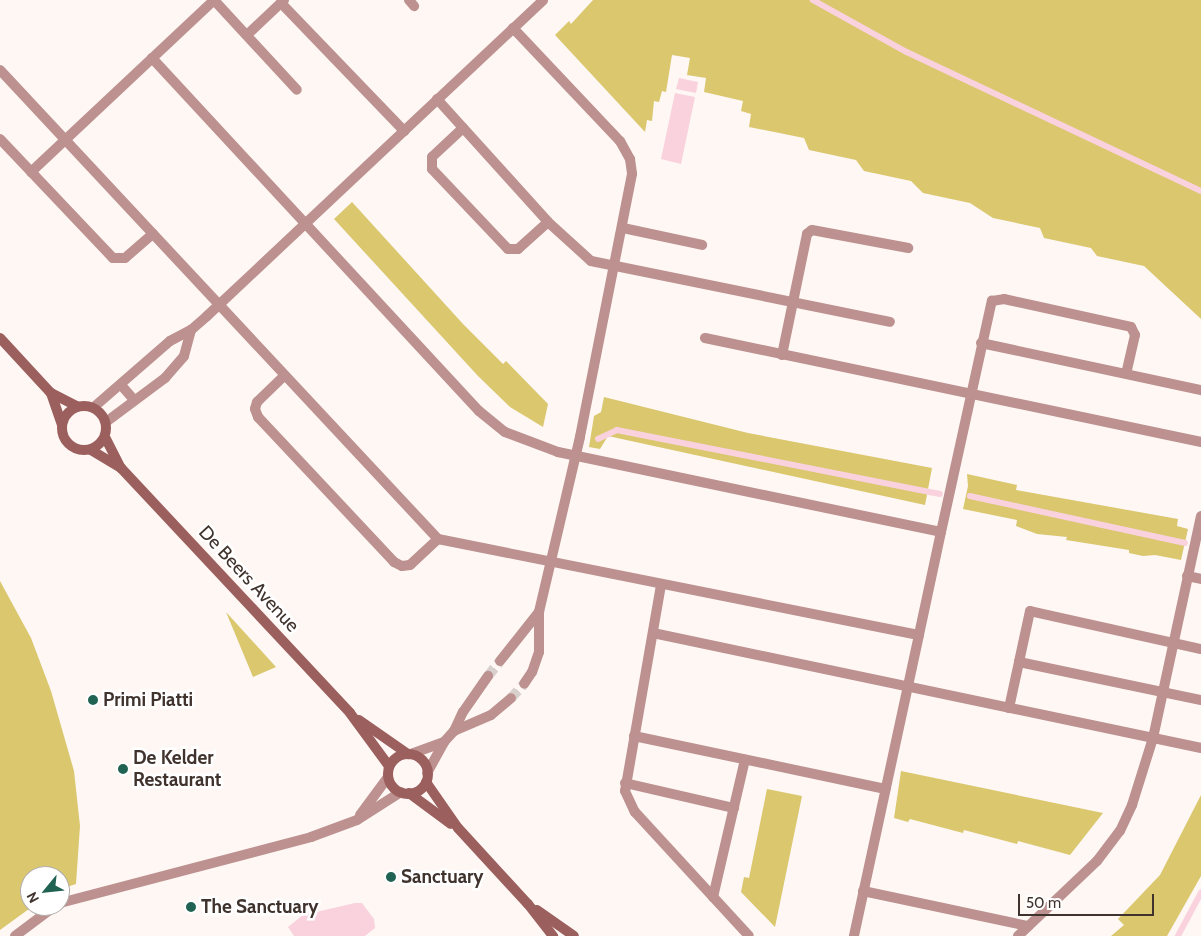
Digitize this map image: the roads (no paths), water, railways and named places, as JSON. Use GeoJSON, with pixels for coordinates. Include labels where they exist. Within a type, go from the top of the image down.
{"type":"FeatureCollection","features":[{"type":"Feature","properties":{"kind":"street"},"geometry":{"type":"LineString","coordinates":[[31,172],[214,0],[297,90]]}},
{"type":"Feature","properties":{"kind":"street"},"geometry":{"type":"LineString","coordinates":[[0,338],[51,393],[77,406],[94,407],[170,341],[191,330],[543,0]]}},
{"type":"Feature","properties":{"kind":"street"},"geometry":{"type":"LineString","coordinates":[[247,35],[282,2],[404,130]]}},
{"type":"Feature","properties":{"kind":"street"},"geometry":{"type":"LineString","coordinates":[[513,28],[626,150],[632,174],[616,267],[552,563],[539,612],[539,652],[532,672],[524,684]]}},
{"type":"Feature","properties":{"kind":"street"},"geometry":{"type":"LineString","coordinates":[[152,58],[491,422],[519,440],[575,456],[941,532]]}},
{"type":"Feature","properties":{"kind":"street"},"geometry":{"type":"LineString","coordinates":[[0,70],[438,539],[919,635]]}},
{"type":"Feature","properties":{"kind":"street"},"geometry":{"type":"LineString","coordinates":[[437,99],[548,222],[591,261],[890,322]]}},
{"type":"Feature","properties":{"kind":"street"},"geometry":{"type":"LineString","coordinates":[[463,128],[432,157],[432,169],[508,249],[518,249],[548,222]]}},
{"type":"Feature","properties":{"kind":"street"},"geometry":{"type":"LineString","coordinates":[[0,139],[113,258],[125,258],[153,234]]}},
{"type":"Feature","properties":{"kind":"street"},"geometry":{"type":"LineString","coordinates":[[623,228],[702,245]]}},
{"type":"Feature","properties":{"kind":"street"},"geometry":{"type":"LineString","coordinates":[[782,355],[807,234],[812,230],[908,248]]}},
{"type":"Feature","properties":{"kind":"street"},"geometry":{"type":"LineString","coordinates":[[854,936],[981,344],[992,302],[999,299],[1023,303],[1130,326],[1135,335],[1126,373]]}},
{"type":"Feature","properties":{"kind":"street"},"geometry":{"type":"LineString","coordinates":[[106,422],[165,378],[184,356],[191,330]]}},
{"type":"Feature","properties":{"kind":"street"},"geometry":{"type":"LineString","coordinates":[[705,338],[1201,442]]}},
{"type":"Feature","properties":{"kind":"street"},"geometry":{"type":"LineString","coordinates":[[981,344],[1201,390]]}},
{"type":"Feature","properties":{"kind":"street"},"geometry":{"type":"LineString","coordinates":[[284,376],[257,402],[255,409],[258,417],[388,555],[398,565],[406,567],[438,539]]}},
{"type":"Feature","properties":{"kind":"street"},"geometry":{"type":"LineString","coordinates":[[121,385],[134,400]]}},
{"type":"Feature","properties":{"kind":"street"},"geometry":{"type":"LineString","coordinates":[[51,393],[62,425],[64,438],[72,447],[90,450],[105,437],[106,422],[94,407]]}},
{"type":"Feature","properties":{"kind":"street"},"geometry":{"type":"LineString","coordinates":[[62,425],[70,410],[77,406]]}},
{"type":"Feature","properties":{"kind":"street","name":"De Beers Avenue"},"geometry":{"type":"LineString","coordinates":[[105,437],[121,468],[350,713],[389,772]]}},
{"type":"Feature","properties":{"kind":"street","name":"De Beers Avenue"},"geometry":{"type":"LineString","coordinates":[[90,450],[121,468]]}},
{"type":"Feature","properties":{"kind":"street"},"geometry":{"type":"LineString","coordinates":[[1018,936],[1097,861],[1120,831],[1132,805],[1153,738],[1201,516]]}},
{"type":"Feature","properties":{"kind":"street"},"geometry":{"type":"LineString","coordinates":[[1188,576],[1201,579]]}},
{"type":"Feature","properties":{"kind":"street"},"geometry":{"type":"LineString","coordinates":[[661,585],[625,782],[631,807],[749,936]]}},
{"type":"Feature","properties":{"kind":"street"},"geometry":{"type":"LineString","coordinates":[[1009,708],[1030,611],[1201,649]]}},
{"type":"Feature","properties":{"kind":"street"},"geometry":{"type":"LineString","coordinates":[[500,661],[539,612]]}},
{"type":"Feature","properties":{"kind":"street"},"geometry":{"type":"LineString","coordinates":[[652,633],[1201,748]]}},
{"type":"Feature","properties":{"kind":"street"},"geometry":{"type":"LineString","coordinates":[[1019,662],[1201,700]]}},
{"type":"Feature","properties":{"kind":"street"},"geometry":{"type":"LineString","coordinates":[[70,900],[311,837],[357,820],[405,793],[426,778],[444,742],[454,731],[463,712],[488,676]]}},
{"type":"Feature","properties":{"kind":"street"},"geometry":{"type":"LineString","coordinates":[[454,731],[490,715],[511,698]]}},
{"type":"Feature","properties":{"kind":"street","name":"De Beers Avenue"},"geometry":{"type":"LineString","coordinates":[[350,713],[409,754]]}},
{"type":"Feature","properties":{"kind":"street"},"geometry":{"type":"LineString","coordinates":[[634,736],[885,790]]}},
{"type":"Feature","properties":{"kind":"street"},"geometry":{"type":"LineString","coordinates":[[357,820],[398,757],[444,742]]}},
{"type":"Feature","properties":{"kind":"street"},"geometry":{"type":"LineString","coordinates":[[409,754],[424,763],[426,778],[458,828],[528,904],[553,936]]}},
{"type":"Feature","properties":{"kind":"street"},"geometry":{"type":"LineString","coordinates":[[713,897],[745,760]]}},
{"type":"Feature","properties":{"kind":"street"},"geometry":{"type":"LineString","coordinates":[[389,772],[393,787],[458,828]]}},
{"type":"Feature","properties":{"kind":"street"},"geometry":{"type":"LineString","coordinates":[[625,782],[734,808]]}},
{"type":"Feature","properties":{"kind":"street"},"geometry":{"type":"LineString","coordinates":[[863,891],[1028,926]]}},
{"type":"Feature","properties":{"kind":"street"},"geometry":{"type":"LineString","coordinates":[[528,904],[574,936]]}},
{"type":"Feature","properties":{"kind":"street"},"geometry":{"type":"LineString","coordinates":[[15,936],[42,916]]}},
{"type":"Feature","properties":{"kind":"waterway"},"geometry":{"type":"LineString","coordinates":[[813,0],[907,52],[1201,191]]}},
{"type":"Feature","properties":{"kind":"waterway"},"geometry":{"type":"LineString","coordinates":[[598,439],[617,430],[940,494]]}},
{"type":"Feature","properties":{"kind":"waterway"},"geometry":{"type":"LineString","coordinates":[[970,496],[1185,543]]}},
{"type":"Feature","properties":{"kind":"waterway"},"geometry":{"type":"LineString","coordinates":[[1178,936],[1201,893]]}},
{"type":"Feature","properties":{"kind":"tunnel"},"geometry":{"type":"LineString","coordinates":[[488,676],[500,661]]}},
{"type":"Feature","properties":{"kind":"tunnel"},"geometry":{"type":"LineString","coordinates":[[511,698],[524,684]]}},
{"type":"Feature","properties":{"kind":"place","name":"Primi Piatti"},"geometry":{"type":"Point","coordinates":[93,700]}},
{"type":"Feature","properties":{"kind":"place","name":"De Kelder Restaurant"},"geometry":{"type":"Point","coordinates":[123,769]}},
{"type":"Feature","properties":{"kind":"place","name":"Sanctuary"},"geometry":{"type":"Point","coordinates":[391,877]}},
{"type":"Feature","properties":{"kind":"place","name":"The Sanctuary"},"geometry":{"type":"Point","coordinates":[191,907]}}]}
